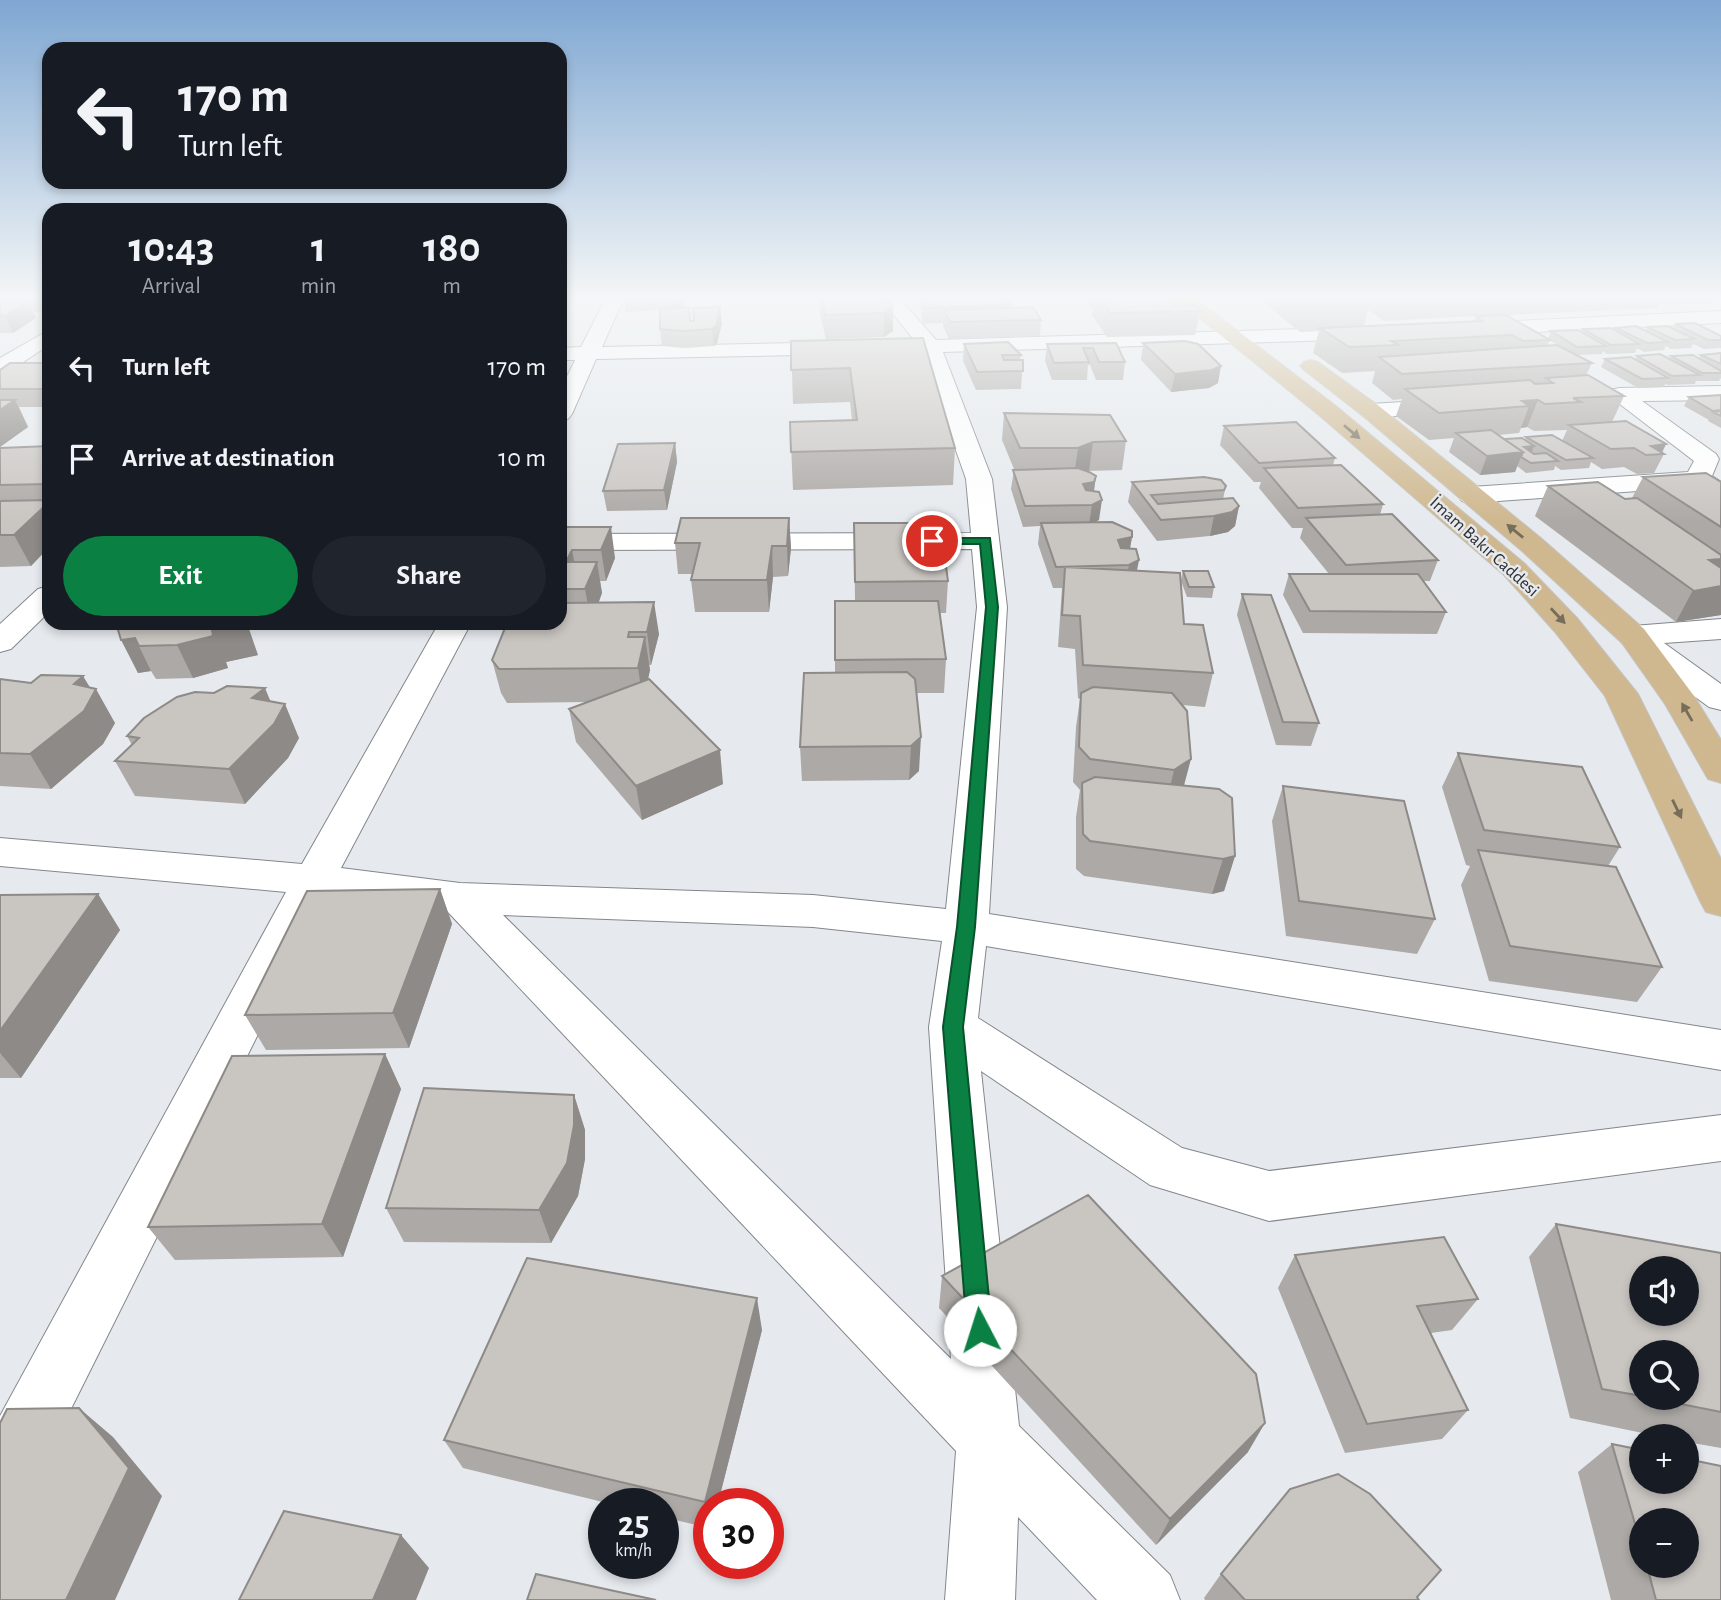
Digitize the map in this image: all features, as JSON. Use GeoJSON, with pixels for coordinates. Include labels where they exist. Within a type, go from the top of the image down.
{"type":"FeatureCollection","features":[{"type":"Feature","properties":{"kind":"main road","name":"İmam Bakır Caddesi"},"geometry":{"type":"LineString","coordinates":[[1280,373],[1514,569],[1566,625],[1621,694],[1721,901]]}},
{"type":"Feature","properties":{"kind":"main road"},"geometry":{"type":"LineString","coordinates":[[1320,373],[1371,411],[1542,554],[1633,636],[1682,703],[1721,771]]}},
{"type":"Feature","properties":{"kind":"street"},"geometry":{"type":"LineString","coordinates":[[567,399],[580,373]]}},
{"type":"Feature","properties":{"kind":"street"},"geometry":{"type":"LineString","coordinates":[[923,373],[979,479],[992,607],[966,927],[953,1027],[989,1441],[980,1600]]}},
{"type":"Feature","properties":{"kind":"street"},"geometry":{"type":"LineString","coordinates":[[1594,389],[1619,395],[1721,393]]}},
{"type":"Feature","properties":{"kind":"street"},"geometry":{"type":"LineString","coordinates":[[1619,395],[1709,465],[1721,494]]}},
{"type":"Feature","properties":{"kind":"street"},"geometry":{"type":"LineString","coordinates":[[1371,411],[1468,405]]}},
{"type":"Feature","properties":{"kind":"street"},"geometry":{"type":"LineString","coordinates":[[1471,495],[1709,465]]}},
{"type":"Feature","properties":{"kind":"street"},"geometry":{"type":"LineString","coordinates":[[567,542],[985,541]]}},
{"type":"Feature","properties":{"kind":"street"},"geometry":{"type":"LineString","coordinates":[[0,642],[42,602]]}},
{"type":"Feature","properties":{"kind":"street"},"geometry":{"type":"LineString","coordinates":[[1633,636],[1721,629]]}},
{"type":"Feature","properties":{"kind":"street"},"geometry":{"type":"LineString","coordinates":[[0,1482],[314,880],[451,630]]}},
{"type":"Feature","properties":{"kind":"street"},"geometry":{"type":"LineString","coordinates":[[1633,636],[1721,700]]}},
{"type":"Feature","properties":{"kind":"street"},"geometry":{"type":"LineString","coordinates":[[0,852],[314,880],[460,898],[813,911],[966,927],[1721,1050]]}},
{"type":"Feature","properties":{"kind":"street"},"geometry":{"type":"LineString","coordinates":[[460,898],[1144,1600]]}},
{"type":"Feature","properties":{"kind":"street"},"geometry":{"type":"LineString","coordinates":[[953,1027],[1169,1168],[1269,1196],[1721,1138]]}},
{"type":"Feature","properties":{"kind":"building"},"geometry":{"type":"Polygon","coordinates":[[[0,373],[42,373],[42,389],[0,389],[0,373]]]}},
{"type":"Feature","properties":{"kind":"building"},"geometry":{"type":"Polygon","coordinates":[[[851,373],[933,373],[955,448],[791,452],[790,422],[857,420],[851,373]]]}},
{"type":"Feature","properties":{"kind":"building"},"geometry":{"type":"Polygon","coordinates":[[[1630,373],[1659,373],[1668,378],[1642,379],[1630,373]]]}},
{"type":"Feature","properties":{"kind":"building"},"geometry":{"type":"Polygon","coordinates":[[[1666,373],[1700,375],[1672,376],[1666,373]]]}},
{"type":"Feature","properties":{"kind":"building"},"geometry":{"type":"Polygon","coordinates":[[[1588,375],[1624,396],[1573,398],[1581,402],[1545,404],[1538,400],[1522,401],[1529,406],[1439,413],[1405,389],[1530,380],[1535,384],[1553,383],[1546,378],[1588,375]]]}},
{"type":"Feature","properties":{"kind":"building"},"geometry":{"type":"Polygon","coordinates":[[[1721,395],[1721,410],[1713,411],[1689,397],[1721,395]]]}},
{"type":"Feature","properties":{"kind":"building"},"geometry":{"type":"Polygon","coordinates":[[[0,400],[15,400],[0,410],[0,400]]]}},
{"type":"Feature","properties":{"kind":"building"},"geometry":{"type":"Polygon","coordinates":[[[1004,413],[1110,415],[1126,441],[1093,442],[1078,448],[1020,448],[1004,413]]]}},
{"type":"Feature","properties":{"kind":"building"},"geometry":{"type":"Polygon","coordinates":[[[1626,421],[1666,444],[1651,446],[1664,454],[1646,455],[1634,448],[1611,449],[1569,425],[1626,421]]]}},
{"type":"Feature","properties":{"kind":"building"},"geometry":{"type":"Polygon","coordinates":[[[1296,422],[1335,458],[1259,463],[1224,426],[1296,422]]]}},
{"type":"Feature","properties":{"kind":"building"},"geometry":{"type":"Polygon","coordinates":[[[1491,430],[1523,452],[1487,456],[1456,433],[1491,430]]]}},
{"type":"Feature","properties":{"kind":"building"},"geometry":{"type":"Polygon","coordinates":[[[1552,435],[1593,458],[1566,460],[1526,437],[1552,435]]]}},
{"type":"Feature","properties":{"kind":"building"},"geometry":{"type":"Polygon","coordinates":[[[1522,438],[1534,446],[1524,447],[1534,454],[1546,453],[1558,461],[1531,463],[1521,457],[1523,452],[1504,439],[1522,438]]]}},
{"type":"Feature","properties":{"kind":"building"},"geometry":{"type":"Polygon","coordinates":[[[675,443],[664,490],[603,491],[618,444],[675,443]]]}},
{"type":"Feature","properties":{"kind":"building"},"geometry":{"type":"Polygon","coordinates":[[[42,446],[42,484],[0,485],[0,448],[42,446]]]}},
{"type":"Feature","properties":{"kind":"building"},"geometry":{"type":"Polygon","coordinates":[[[1341,465],[1383,504],[1298,508],[1264,468],[1341,465]]]}},
{"type":"Feature","properties":{"kind":"building"},"geometry":{"type":"Polygon","coordinates":[[[1078,468],[1096,476],[1094,482],[1083,484],[1086,490],[1099,492],[1102,500],[1092,505],[1025,506],[1013,470],[1078,468]]]}},
{"type":"Feature","properties":{"kind":"building"},"geometry":{"type":"Polygon","coordinates":[[[1706,473],[1721,482],[1721,527],[1643,477],[1706,473]]]}},
{"type":"Feature","properties":{"kind":"building"},"geometry":{"type":"Polygon","coordinates":[[[1204,477],[1221,480],[1226,486],[1224,490],[1151,495],[1158,504],[1233,498],[1239,506],[1232,512],[1214,516],[1161,520],[1132,482],[1204,477]]]}},
{"type":"Feature","properties":{"kind":"building"},"geometry":{"type":"Polygon","coordinates":[[[1598,482],[1625,499],[1637,498],[1721,555],[1721,559],[1709,560],[1721,568],[1721,586],[1694,591],[1548,486],[1598,482]]]}},
{"type":"Feature","properties":{"kind":"building"},"geometry":{"type":"Polygon","coordinates":[[[42,500],[42,509],[14,535],[0,535],[0,501],[42,500]]]}},
{"type":"Feature","properties":{"kind":"building"},"geometry":{"type":"Polygon","coordinates":[[[1392,514],[1438,560],[1346,565],[1306,518],[1392,514]]]}},
{"type":"Feature","properties":{"kind":"building"},"geometry":{"type":"Polygon","coordinates":[[[681,518],[789,518],[787,546],[772,546],[767,580],[691,580],[700,543],[675,543],[681,518]]]}},
{"type":"Feature","properties":{"kind":"building"},"geometry":{"type":"Polygon","coordinates":[[[1112,522],[1132,531],[1132,537],[1118,540],[1121,548],[1136,549],[1139,560],[1129,565],[1056,567],[1041,523],[1112,522]]]}},
{"type":"Feature","properties":{"kind":"building"},"geometry":{"type":"Polygon","coordinates":[[[854,523],[940,523],[948,581],[855,582],[854,523]]]}},
{"type":"Feature","properties":{"kind":"building"},"geometry":{"type":"Polygon","coordinates":[[[567,527],[611,527],[601,550],[572,550],[567,560],[567,527]]]}},
{"type":"Feature","properties":{"kind":"building"},"geometry":{"type":"Polygon","coordinates":[[[567,562],[597,562],[585,589],[567,589],[567,562]]]}},
{"type":"Feature","properties":{"kind":"building"},"geometry":{"type":"Polygon","coordinates":[[[1065,567],[1180,573],[1184,624],[1203,625],[1213,673],[1083,665],[1080,616],[1062,615],[1065,567]]]}},
{"type":"Feature","properties":{"kind":"building"},"geometry":{"type":"Polygon","coordinates":[[[1183,571],[1208,571],[1214,587],[1189,587],[1183,571]]]}},
{"type":"Feature","properties":{"kind":"building"},"geometry":{"type":"Polygon","coordinates":[[[1289,574],[1418,574],[1446,612],[1310,611],[1289,574]]]}},
{"type":"Feature","properties":{"kind":"building"},"geometry":{"type":"Polygon","coordinates":[[[1242,594],[1271,595],[1319,723],[1283,722],[1242,594]]]}},
{"type":"Feature","properties":{"kind":"building"},"geometry":{"type":"Polygon","coordinates":[[[835,601],[938,601],[946,659],[835,660],[835,601]]]}},
{"type":"Feature","properties":{"kind":"building"},"geometry":{"type":"Polygon","coordinates":[[[654,602],[647,632],[629,632],[628,637],[645,637],[638,668],[499,669],[492,660],[504,630],[567,630],[567,603],[654,602]]]}},
{"type":"Feature","properties":{"kind":"building"},"geometry":{"type":"Polygon","coordinates":[[[118,630],[212,630],[213,636],[177,645],[139,646],[135,638],[121,640],[118,630]]]}},
{"type":"Feature","properties":{"kind":"building"},"geometry":{"type":"Polygon","coordinates":[[[907,672],[915,679],[921,737],[911,746],[800,747],[804,673],[907,672]]]}},
{"type":"Feature","properties":{"kind":"building"},"geometry":{"type":"Polygon","coordinates":[[[41,675],[83,676],[74,684],[96,689],[84,711],[30,754],[0,753],[0,679],[31,683],[41,675]]]}},
{"type":"Feature","properties":{"kind":"building"},"geometry":{"type":"Polygon","coordinates":[[[649,679],[720,750],[636,786],[569,709],[649,679]]]}},
{"type":"Feature","properties":{"kind":"building"},"geometry":{"type":"Polygon","coordinates":[[[227,686],[265,688],[252,698],[285,704],[274,724],[229,769],[115,761],[139,738],[127,736],[144,718],[177,697],[195,692],[214,693],[227,686]]]}},
{"type":"Feature","properties":{"kind":"building"},"geometry":{"type":"Polygon","coordinates":[[[1093,687],[1172,693],[1187,711],[1191,759],[1174,770],[1090,759],[1079,747],[1081,693],[1093,687]]]}},
{"type":"Feature","properties":{"kind":"building"},"geometry":{"type":"Polygon","coordinates":[[[1458,753],[1582,767],[1620,847],[1484,830],[1458,753]]]}},
{"type":"Feature","properties":{"kind":"building"},"geometry":{"type":"Polygon","coordinates":[[[1095,777],[1219,789],[1232,798],[1235,856],[1223,859],[1090,841],[1083,834],[1082,783],[1095,777]]]}},
{"type":"Feature","properties":{"kind":"building"},"geometry":{"type":"Polygon","coordinates":[[[1283,786],[1404,801],[1435,919],[1299,901],[1283,786]]]}},
{"type":"Feature","properties":{"kind":"building"},"geometry":{"type":"Polygon","coordinates":[[[1478,850],[1616,867],[1662,967],[1510,946],[1478,850]]]}},
{"type":"Feature","properties":{"kind":"building"},"geometry":{"type":"Polygon","coordinates":[[[440,889],[393,1013],[245,1015],[307,891],[440,889]]]}},
{"type":"Feature","properties":{"kind":"building"},"geometry":{"type":"Polygon","coordinates":[[[98,894],[0,1031],[0,895],[98,894]]]}},
{"type":"Feature","properties":{"kind":"building"},"geometry":{"type":"Polygon","coordinates":[[[385,1054],[322,1224],[148,1227],[232,1056],[385,1054]]]}},
{"type":"Feature","properties":{"kind":"building"},"geometry":{"type":"Polygon","coordinates":[[[424,1088],[574,1095],[574,1125],[567,1163],[539,1210],[386,1208],[424,1088]]]}},
{"type":"Feature","properties":{"kind":"building"},"geometry":{"type":"Polygon","coordinates":[[[1088,1195],[1256,1374],[1265,1423],[1170,1519],[942,1276],[1088,1195]]]}},
{"type":"Feature","properties":{"kind":"building"},"geometry":{"type":"Polygon","coordinates":[[[1556,1224],[1721,1253],[1721,1412],[1699,1408],[1699,1340],[1629,1340],[1629,1394],[1602,1389],[1556,1224]]]}},
{"type":"Feature","properties":{"kind":"building"},"geometry":{"type":"Polygon","coordinates":[[[1444,1237],[1478,1299],[1417,1306],[1468,1410],[1367,1424],[1295,1255],[1444,1237]]]}},
{"type":"Feature","properties":{"kind":"building"},"geometry":{"type":"Polygon","coordinates":[[[527,1258],[757,1298],[709,1488],[693,1488],[693,1499],[679,1496],[679,1488],[646,1488],[444,1440],[527,1258]]]}},
{"type":"Feature","properties":{"kind":"building"},"geometry":{"type":"Polygon","coordinates":[[[79,1408],[129,1468],[66,1600],[0,1600],[0,1423],[7,1409],[79,1408]]]}},
{"type":"Feature","properties":{"kind":"building"},"geometry":{"type":"Polygon","coordinates":[[[1612,1444],[1629,1447],[1629,1494],[1699,1494],[1699,1461],[1721,1466],[1721,1600],[1656,1600],[1650,1578],[1699,1578],[1699,1508],[1630,1508],[1612,1444]]]}},
{"type":"Feature","properties":{"kind":"building"},"geometry":{"type":"Polygon","coordinates":[[[1338,1474],[1370,1494],[1441,1570],[1417,1597],[1419,1600],[1245,1600],[1221,1574],[1290,1489],[1338,1474]]]}},
{"type":"Feature","properties":{"kind":"building"},"geometry":{"type":"Polygon","coordinates":[[[284,1511],[401,1535],[373,1600],[239,1600],[284,1511]]]}},
{"type":"Feature","properties":{"kind":"building"},"geometry":{"type":"Polygon","coordinates":[[[536,1574],[656,1600],[527,1600],[536,1574]]]}},
{"type":"Feature","properties":{"kind":"route"},"geometry":{"type":"LineString","coordinates":[[932,541],[985,541],[992,607],[966,927],[953,1027],[980,1330]]}}]}
